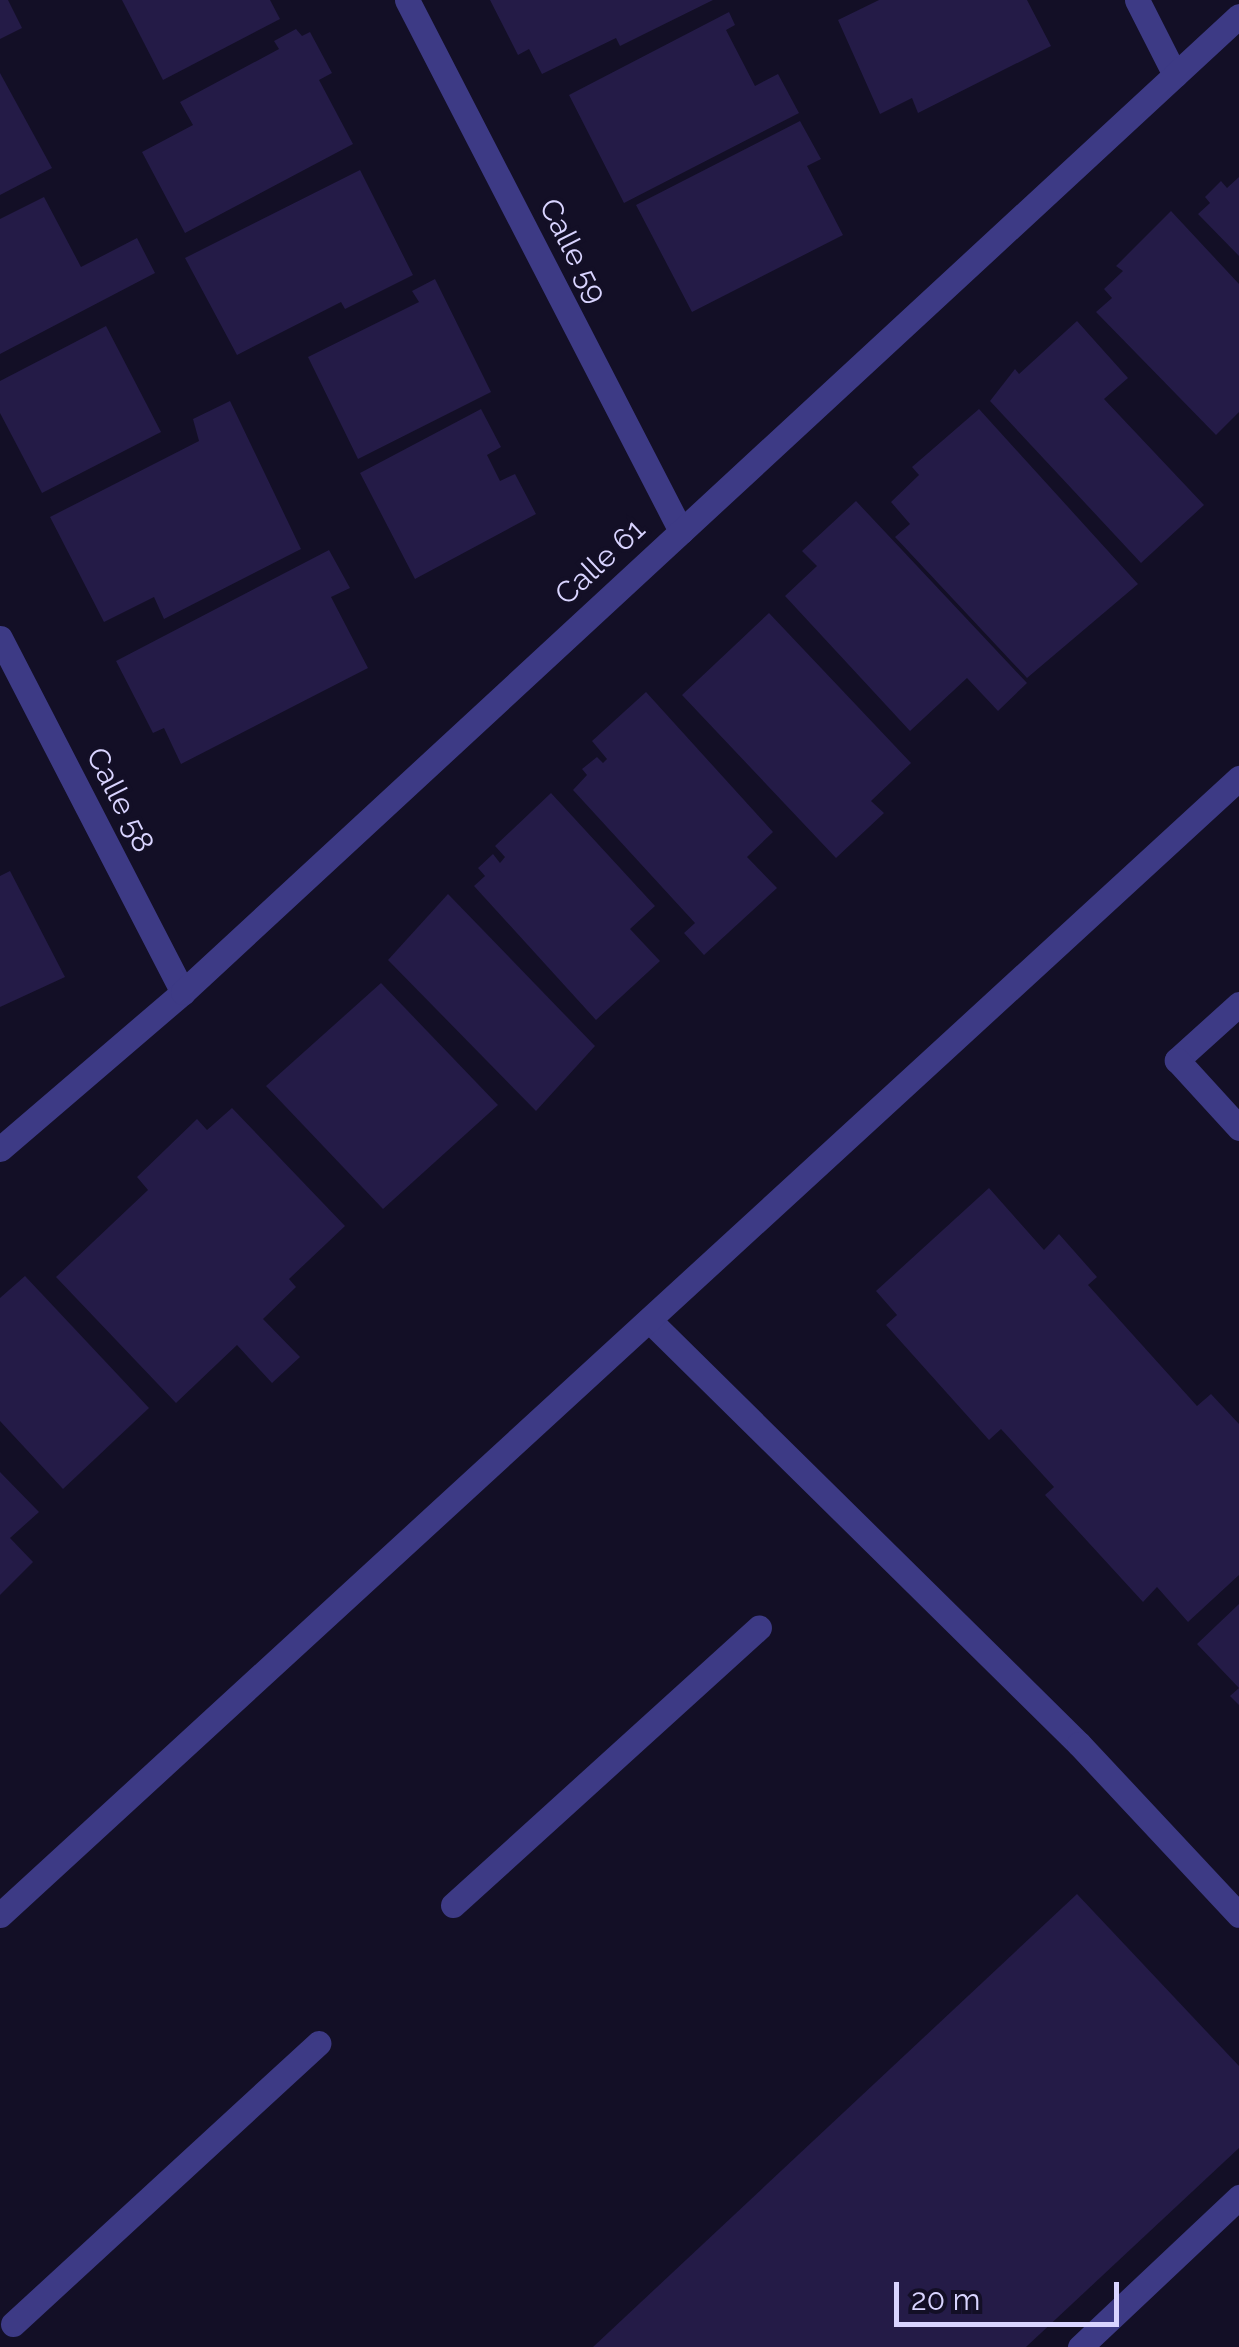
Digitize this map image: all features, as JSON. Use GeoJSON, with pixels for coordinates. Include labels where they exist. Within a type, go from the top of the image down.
{"type":"FeatureCollection","features":[{"type":"Feature","properties":{"kind":"street","name":"Calle 59"},"geometry":{"type":"LineString","coordinates":[[407,0],[681,532]]}},
{"type":"Feature","properties":{"kind":"street"},"geometry":{"type":"LineString","coordinates":[[1137,0],[1175,75]]}},
{"type":"Feature","properties":{"kind":"street","name":"Calle 61"},"geometry":{"type":"LineString","coordinates":[[0,1149],[183,992],[1239,16]]}},
{"type":"Feature","properties":{"kind":"street","name":"Calle 58"},"geometry":{"type":"LineString","coordinates":[[0,638],[183,992]]}},
{"type":"Feature","properties":{"kind":"street"},"geometry":{"type":"LineString","coordinates":[[0,1915],[1239,778]]}},
{"type":"Feature","properties":{"kind":"street"},"geometry":{"type":"LineString","coordinates":[[1239,1004],[1177,1060],[1239,1128]]}},
{"type":"Feature","properties":{"kind":"street"},"geometry":{"type":"LineString","coordinates":[[649,1320],[1079,1744],[1239,1915]]}},
{"type":"Feature","properties":{"kind":"street"},"geometry":{"type":"LineString","coordinates":[[453,1905],[759,1628]]}},
{"type":"Feature","properties":{"kind":"street"},"geometry":{"type":"LineString","coordinates":[[13,2324],[319,2043]]}},
{"type":"Feature","properties":{"kind":"street"},"geometry":{"type":"LineString","coordinates":[[1080,2347],[1239,2197]]}},
{"type":"Feature","properties":{"kind":"building"},"geometry":{"type":"Polygon","coordinates":[[[0,0],[8,0],[22,28],[0,39],[0,0]]]}},
{"type":"Feature","properties":{"kind":"building"},"geometry":{"type":"Polygon","coordinates":[[[122,0],[270,0],[280,19],[163,80],[122,0]]]}},
{"type":"Feature","properties":{"kind":"building"},"geometry":{"type":"Polygon","coordinates":[[[490,0],[713,0],[620,46],[616,38],[542,74],[529,49],[518,55],[490,0]]]}},
{"type":"Feature","properties":{"kind":"building"},"geometry":{"type":"Polygon","coordinates":[[[879,0],[1027,0],[1051,46],[918,113],[912,98],[880,114],[838,20],[879,0]]]}},
{"type":"Feature","properties":{"kind":"building"},"geometry":{"type":"Polygon","coordinates":[[[729,12],[735,25],[726,30],[755,86],[778,74],[799,113],[624,203],[569,95],[729,12]]]}},
{"type":"Feature","properties":{"kind":"building"},"geometry":{"type":"Polygon","coordinates":[[[296,29],[302,36],[310,32],[332,73],[319,80],[353,144],[185,233],[142,152],[193,125],[180,102],[279,49],[274,41],[296,29]]]}},
{"type":"Feature","properties":{"kind":"building"},"geometry":{"type":"Polygon","coordinates":[[[0,73],[52,168],[0,195],[0,73]]]}},
{"type":"Feature","properties":{"kind":"building"},"geometry":{"type":"Polygon","coordinates":[[[800,121],[821,159],[807,166],[843,235],[692,312],[636,205],[800,121]]]}},
{"type":"Feature","properties":{"kind":"building"},"geometry":{"type":"Polygon","coordinates":[[[360,170],[413,275],[345,309],[341,302],[237,355],[185,258],[360,170]]]}},
{"type":"Feature","properties":{"kind":"building"},"geometry":{"type":"Polygon","coordinates":[[[1239,177],[1239,256],[1198,214],[1210,203],[1205,197],[1221,181],[1227,188],[1239,177]]]}},
{"type":"Feature","properties":{"kind":"building"},"geometry":{"type":"Polygon","coordinates":[[[44,197],[81,267],[137,238],[155,273],[0,354],[0,219],[44,197]]]}},
{"type":"Feature","properties":{"kind":"building"},"geometry":{"type":"Polygon","coordinates":[[[1171,211],[1239,284],[1239,412],[1216,435],[1096,312],[1112,298],[1104,289],[1123,271],[1116,266],[1171,211]]]}},
{"type":"Feature","properties":{"kind":"building"},"geometry":{"type":"Polygon","coordinates":[[[435,279],[491,392],[358,459],[308,357],[419,302],[412,291],[435,279]]]}},
{"type":"Feature","properties":{"kind":"building"},"geometry":{"type":"Polygon","coordinates":[[[1077,321],[1128,378],[1104,399],[1204,505],[1141,563],[990,401],[1015,369],[1019,374],[1077,321]]]}},
{"type":"Feature","properties":{"kind":"building"},"geometry":{"type":"Polygon","coordinates":[[[106,326],[161,432],[42,493],[0,413],[0,381],[106,326]]]}},
{"type":"Feature","properties":{"kind":"building"},"geometry":{"type":"Polygon","coordinates":[[[230,401],[301,549],[164,619],[154,597],[104,622],[50,517],[199,441],[193,419],[230,401]]]}},
{"type":"Feature","properties":{"kind":"building"},"geometry":{"type":"Polygon","coordinates":[[[481,409],[501,447],[487,455],[500,481],[515,474],[536,514],[415,579],[360,473],[481,409]]]}},
{"type":"Feature","properties":{"kind":"building"},"geometry":{"type":"Polygon","coordinates":[[[979,409],[1138,584],[1027,678],[895,537],[910,524],[891,502],[919,475],[912,467],[979,409]]]}},
{"type":"Feature","properties":{"kind":"building"},"geometry":{"type":"Polygon","coordinates":[[[856,501],[1027,683],[998,711],[967,678],[910,731],[785,596],[817,566],[802,551],[856,501]]]}},
{"type":"Feature","properties":{"kind":"building"},"geometry":{"type":"Polygon","coordinates":[[[329,550],[350,588],[331,597],[368,668],[181,764],[164,728],[153,733],[116,661],[329,550]]]}},
{"type":"Feature","properties":{"kind":"building"},"geometry":{"type":"Polygon","coordinates":[[[769,613],[911,763],[871,801],[884,813],[836,858],[682,695],[769,613]]]}},
{"type":"Feature","properties":{"kind":"building"},"geometry":{"type":"Polygon","coordinates":[[[646,692],[773,832],[747,857],[777,888],[704,955],[684,933],[695,923],[573,790],[587,775],[582,769],[597,757],[603,763],[607,759],[592,741],[646,692]]]}},
{"type":"Feature","properties":{"kind":"building"},"geometry":{"type":"Polygon","coordinates":[[[551,793],[655,906],[630,929],[660,961],[596,1020],[474,886],[485,876],[478,868],[493,854],[500,863],[505,857],[495,846],[551,793]]]}},
{"type":"Feature","properties":{"kind":"building"},"geometry":{"type":"Polygon","coordinates":[[[10,871],[65,977],[0,1007],[0,876],[10,871]]]}},
{"type":"Feature","properties":{"kind":"building"},"geometry":{"type":"Polygon","coordinates":[[[448,894],[595,1046],[536,1111],[388,960],[448,894]]]}},
{"type":"Feature","properties":{"kind":"building"},"geometry":{"type":"Polygon","coordinates":[[[381,983],[498,1105],[383,1209],[266,1086],[381,983]]]}},
{"type":"Feature","properties":{"kind":"building"},"geometry":{"type":"Polygon","coordinates":[[[232,1108],[345,1226],[289,1279],[296,1287],[263,1319],[300,1357],[272,1383],[237,1345],[176,1403],[56,1277],[148,1190],[137,1177],[197,1119],[207,1130],[232,1108]]]}},
{"type":"Feature","properties":{"kind":"building"},"geometry":{"type":"Polygon","coordinates":[[[989,1188],[1044,1250],[1059,1234],[1097,1277],[1088,1285],[1197,1406],[1211,1394],[1239,1424],[1239,1575],[1188,1622],[1157,1587],[1143,1602],[1045,1495],[1054,1487],[1001,1429],[989,1440],[886,1325],[897,1315],[876,1291],[989,1188]]]}},
{"type":"Feature","properties":{"kind":"building"},"geometry":{"type":"Polygon","coordinates":[[[25,1276],[149,1408],[63,1489],[0,1421],[0,1298],[25,1276]]]}},
{"type":"Feature","properties":{"kind":"building"},"geometry":{"type":"Polygon","coordinates":[[[0,1472],[39,1512],[10,1538],[33,1562],[0,1595],[0,1472]]]}},
{"type":"Feature","properties":{"kind":"building"},"geometry":{"type":"Polygon","coordinates":[[[1239,1604],[1239,1688],[1197,1644],[1239,1604]]]}},
{"type":"Feature","properties":{"kind":"building"},"geometry":{"type":"Polygon","coordinates":[[[1239,1688],[1239,1705],[1230,1696],[1239,1688]]]}},
{"type":"Feature","properties":{"kind":"building"},"geometry":{"type":"Polygon","coordinates":[[[1077,1894],[1239,2066],[1239,2148],[1026,2347],[593,2347],[1077,1894]]]}}]}
